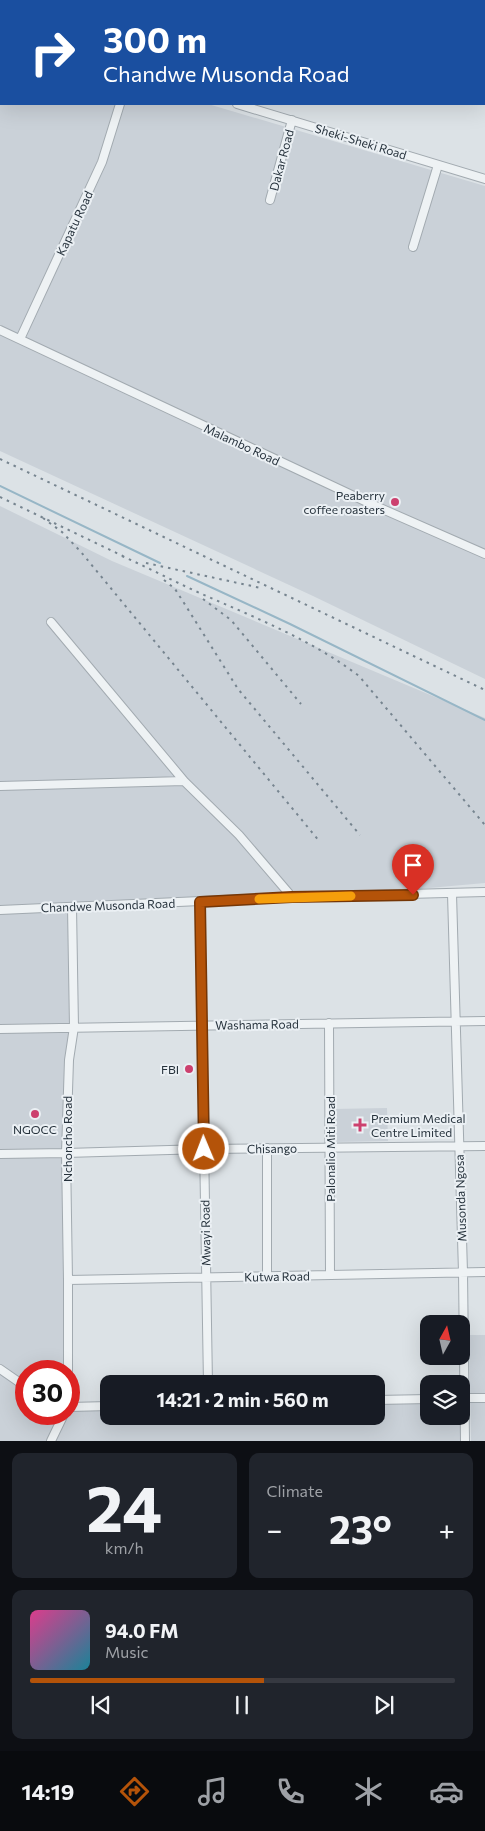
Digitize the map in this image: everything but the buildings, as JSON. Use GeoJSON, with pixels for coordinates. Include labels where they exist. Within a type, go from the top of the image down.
{"type":"FeatureCollection","features":[{"type":"Feature","properties":{"kind":"street","name":"Kapatu Road"},"geometry":{"type":"LineString","coordinates":[[20,339],[102,162],[120,105]]}},
{"type":"Feature","properties":{"kind":"street","name":"Sheki-Sheki Road"},"geometry":{"type":"LineString","coordinates":[[240,105],[485,179]]}},
{"type":"Feature","properties":{"kind":"street","name":"Dakar Road"},"geometry":{"type":"LineString","coordinates":[[270,200],[292,120]]}},
{"type":"Feature","properties":{"kind":"street"},"geometry":{"type":"LineString","coordinates":[[413,247],[438,165]]}},
{"type":"Feature","properties":{"kind":"street","name":"Malambo Road"},"geometry":{"type":"LineString","coordinates":[[0,330],[371,504],[485,554]]}},
{"type":"Feature","properties":{"kind":"street"},"geometry":{"type":"LineString","coordinates":[[51,622],[184,782],[239,835],[292,897]]}},
{"type":"Feature","properties":{"kind":"street"},"geometry":{"type":"LineString","coordinates":[[0,786],[184,782]]}},
{"type":"Feature","properties":{"kind":"street","name":"Chandwe Musonda Road"},"geometry":{"type":"LineString","coordinates":[[0,910],[292,897],[485,892]]}},
{"type":"Feature","properties":{"kind":"street","name":"Musonda Ngosa"},"geometry":{"type":"LineString","coordinates":[[452,894],[463,1272],[463,1375]]}},
{"type":"Feature","properties":{"kind":"street","name":"Mwayi Road"},"geometry":{"type":"LineString","coordinates":[[200,902],[208,1375]]}},
{"type":"Feature","properties":{"kind":"street","name":"Nchoncho Road"},"geometry":{"type":"LineString","coordinates":[[68,1360],[66,1154],[68,1072],[74,1028],[72,906]]}},
{"type":"Feature","properties":{"kind":"street","name":"Washama Road"},"geometry":{"type":"LineString","coordinates":[[0,1029],[485,1021]]}},
{"type":"Feature","properties":{"kind":"street","name":"Palonalio Miti Road"},"geometry":{"type":"LineString","coordinates":[[329,1023],[330,1275]]}},
{"type":"Feature","properties":{"kind":"street","name":"Chisango"},"geometry":{"type":"LineString","coordinates":[[0,1154],[66,1154],[204,1149],[485,1146]]}},
{"type":"Feature","properties":{"kind":"street"},"geometry":{"type":"LineString","coordinates":[[267,1148],[267,1276]]}},
{"type":"Feature","properties":{"kind":"street","name":"Kutwa Road"},"geometry":{"type":"LineString","coordinates":[[68,1280],[485,1272]]}},
{"type":"Feature","properties":{"kind":"street"},"geometry":{"type":"LineString","coordinates":[[0,1369],[15,1379]]}},
{"type":"Feature","properties":{"kind":"street"},"geometry":{"type":"LineString","coordinates":[[470,1398],[485,1398]]}},
{"type":"Feature","properties":{"kind":"street"},"geometry":{"type":"LineString","coordinates":[[385,1400],[420,1399]]}},
{"type":"Feature","properties":{"kind":"street"},"geometry":{"type":"LineString","coordinates":[[80,1407],[100,1406]]}},
{"type":"Feature","properties":{"kind":"street"},"geometry":{"type":"LineString","coordinates":[[51,1441],[59,1425]]}},
{"type":"Feature","properties":{"kind":"street","name":"Musonda Ngosa"},"geometry":{"type":"LineString","coordinates":[[464,1425],[465,1441]]}},
{"type":"Feature","properties":{"kind":"shaded area"},"geometry":{"type":"Polygon","coordinates":[[[0,105],[211,105],[485,186],[485,679],[313,596],[0,451],[0,105]]]}},
{"type":"Feature","properties":{"kind":"shaded area"},"geometry":{"type":"Polygon","coordinates":[[[0,506],[112,561],[485,718],[485,883],[294,900],[72,909],[67,1360],[15,1360],[15,1425],[80,1425],[80,1405],[100,1404],[100,1425],[385,1425],[385,1399],[420,1398],[420,1425],[462,1425],[463,1441],[0,1441],[0,506]]]}},
{"type":"Feature","properties":{"kind":"shaded area","name":"Premium Medical Centre Limited"},"geometry":{"type":"Polygon","coordinates":[[[387,1108],[388,1141],[334,1142],[333,1109],[387,1108]]]}},
{"type":"Feature","properties":{"kind":"shaded area"},"geometry":{"type":"Polygon","coordinates":[[[470,1335],[485,1335],[485,1441],[471,1441],[470,1335]]]}},
{"type":"Feature","properties":{"kind":"waterway"},"geometry":{"type":"LineString","coordinates":[[0,486],[160,563]]}},
{"type":"Feature","properties":{"kind":"waterway"},"geometry":{"type":"LineString","coordinates":[[187,576],[290,624],[485,720]]}},
{"type":"Feature","properties":{"kind":"railway"},"geometry":{"type":"LineString","coordinates":[[0,459],[485,690]]}},
{"type":"Feature","properties":{"kind":"railway"},"geometry":{"type":"LineString","coordinates":[[0,497],[127,558]]}},
{"type":"Feature","properties":{"kind":"railway"},"geometry":{"type":"LineString","coordinates":[[43,518],[62,532],[81,552],[320,842]]}},
{"type":"Feature","properties":{"kind":"railway"},"geometry":{"type":"LineString","coordinates":[[122,556],[283,630],[322,651],[359,676],[485,825]]}},
{"type":"Feature","properties":{"kind":"railway"},"geometry":{"type":"LineString","coordinates":[[146,563],[261,588]]}},
{"type":"Feature","properties":{"kind":"railway"},"geometry":{"type":"LineString","coordinates":[[164,580],[175,589],[238,689],[360,835]]}},
{"type":"Feature","properties":{"kind":"railway"},"geometry":{"type":"LineString","coordinates":[[203,599],[231,620],[301,704]]}},
{"type":"Feature","properties":{"kind":"slow traffic"},"geometry":{"type":"LineString","coordinates":[[259,899],[351,896]]}},
{"type":"Feature","properties":{"kind":"place","name":"Peaberry coffee roasters"},"geometry":{"type":"Point","coordinates":[395,502]}},
{"type":"Feature","properties":{"kind":"place","name":"FBI"},"geometry":{"type":"Point","coordinates":[189,1069]}},
{"type":"Feature","properties":{"kind":"place","name":"NGOCC"},"geometry":{"type":"Point","coordinates":[35,1114]}},
{"type":"Feature","properties":{"kind":"place","name":"Premium Medical Centre Limited"},"geometry":{"type":"Point","coordinates":[360,1125]}},
{"type":"Feature","properties":{"kind":"route"},"geometry":{"type":"LineString","coordinates":[[204,1149],[200,902],[292,897],[413,895]]}}]}
